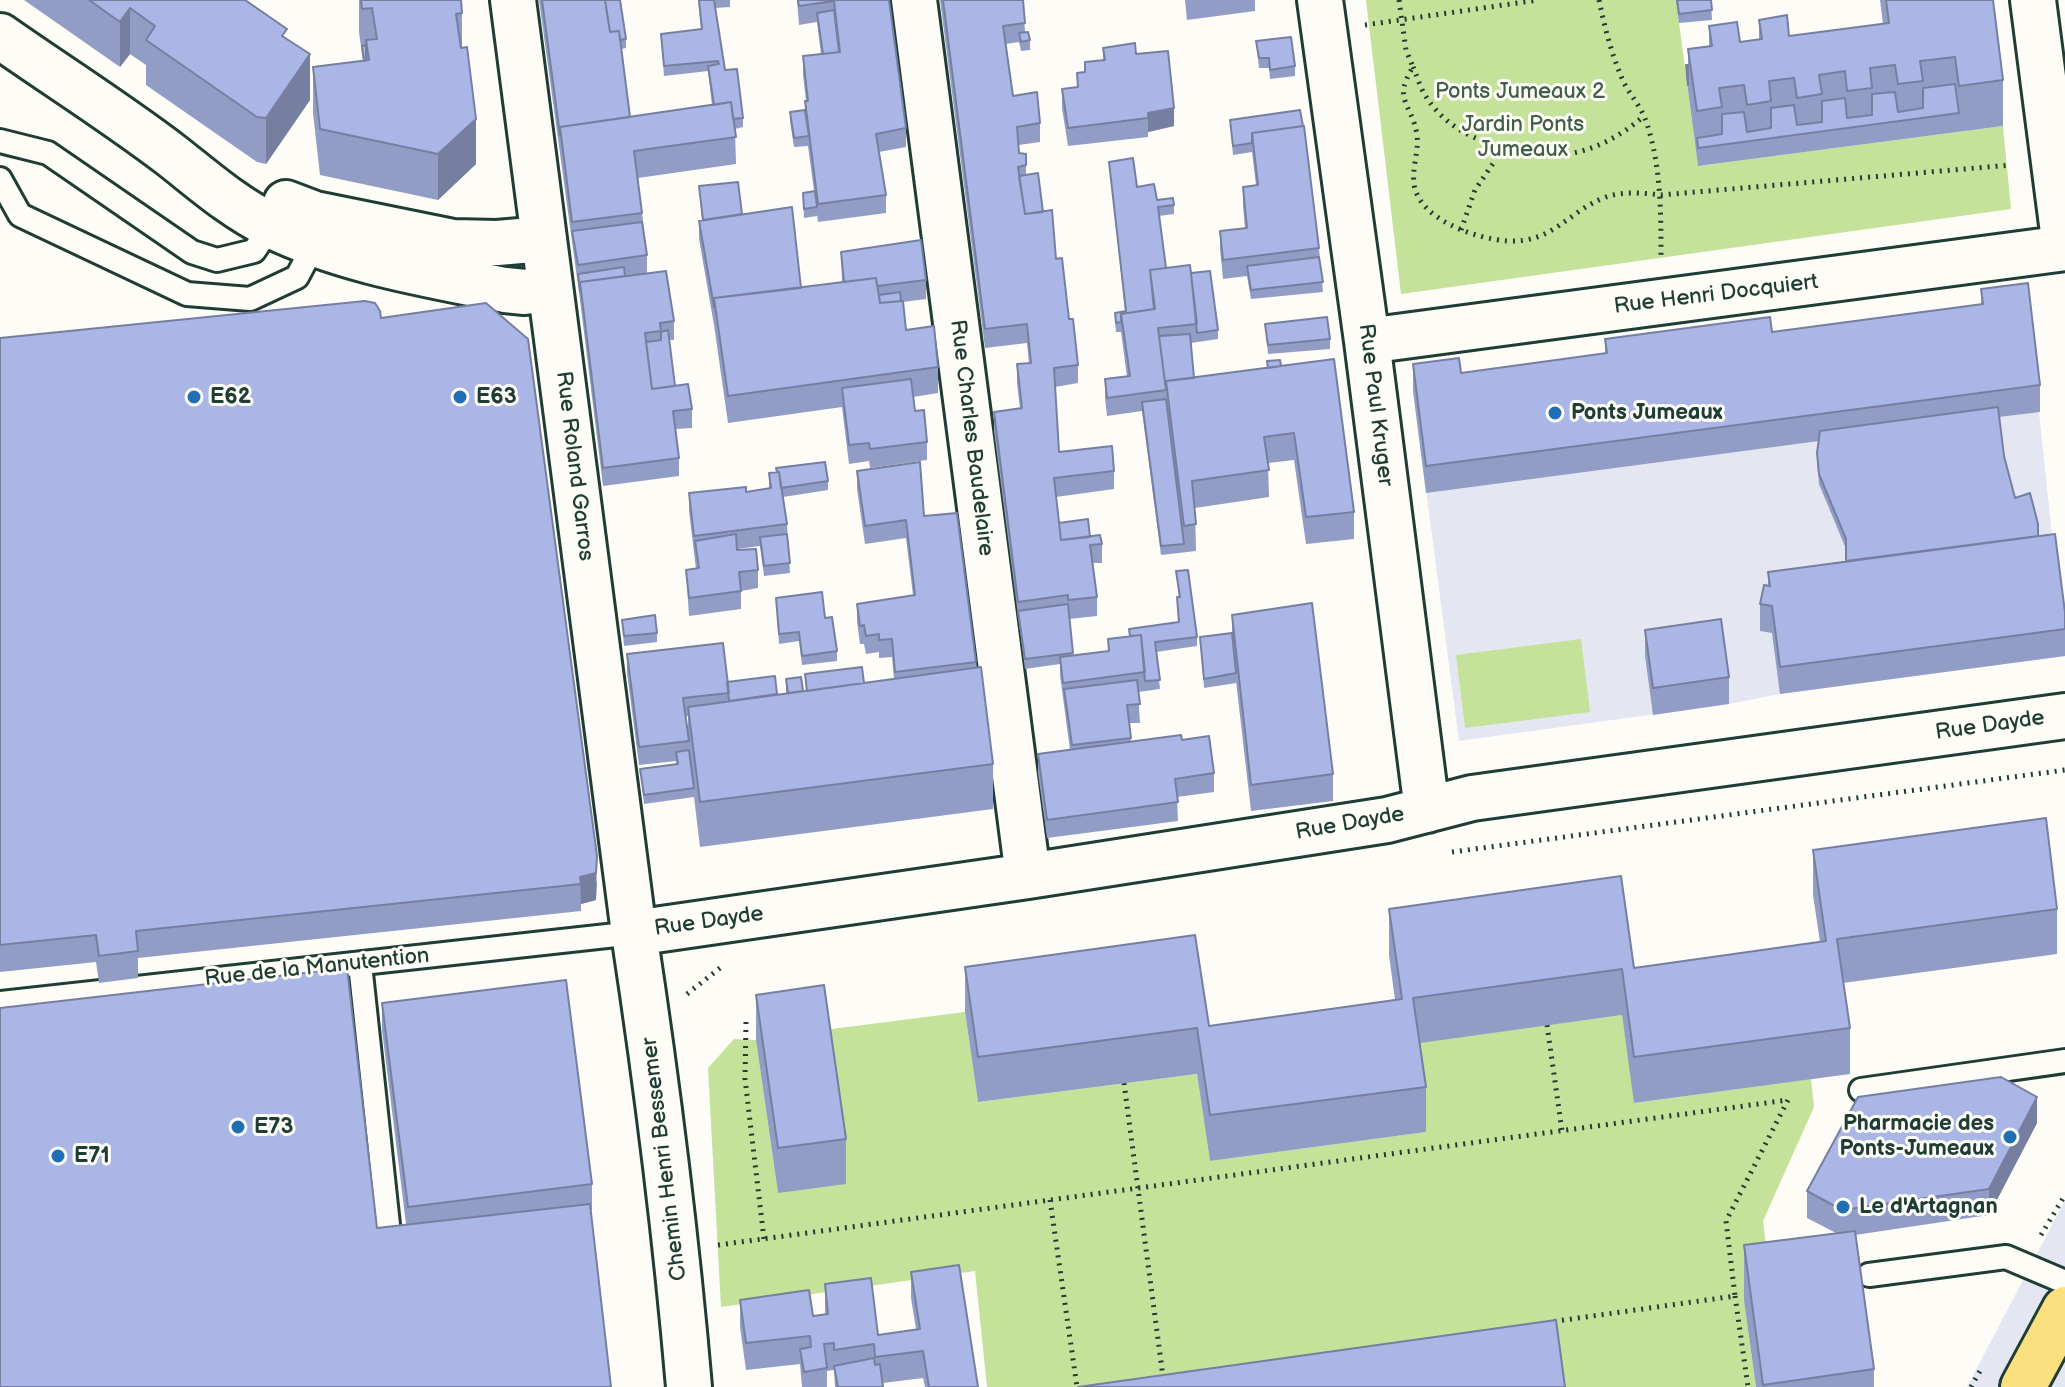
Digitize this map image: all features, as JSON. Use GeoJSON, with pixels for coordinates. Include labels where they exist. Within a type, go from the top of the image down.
{"type":"FeatureCollection","features":[{"type":"Feature","properties":{"kind":"main road"},"geometry":{"type":"LineString","coordinates":[[2023,1387],[2062,1320]]}},
{"type":"Feature","properties":{"kind":"street","name":"Rue Roland Garros"},"geometry":{"type":"LineString","coordinates":[[513,0],[634,933]]}},
{"type":"Feature","properties":{"kind":"street","name":"Rue Charles Baudelaire"},"geometry":{"type":"LineString","coordinates":[[914,0],[1028,876]]}},
{"type":"Feature","properties":{"kind":"street"},"geometry":{"type":"LineString","coordinates":[[2033,0],[2065,248]]}},
{"type":"Feature","properties":{"kind":"street","name":"Rue Paul Kruger"},"geometry":{"type":"LineString","coordinates":[[1322,15],[1427,810]]}},
{"type":"Feature","properties":{"kind":"street"},"geometry":{"type":"LineString","coordinates":[[0,36],[169,154],[387,266],[505,290],[525,292],[550,287]]}},
{"type":"Feature","properties":{"kind":"street"},"geometry":{"type":"LineString","coordinates":[[298,222],[453,242],[497,243],[544,239]]}},
{"type":"Feature","properties":{"kind":"street","name":"Rue Henri Docquiert"},"geometry":{"type":"LineString","coordinates":[[1367,341],[2065,248]]}},
{"type":"Feature","properties":{"kind":"street","name":"Rue Dayde"},"geometry":{"type":"LineString","coordinates":[[634,933],[1387,820],[1472,798],[2065,716]]}},
{"type":"Feature","properties":{"kind":"street","name":"Chemin Henri Bessemer"},"geometry":{"type":"LineString","coordinates":[[634,933],[653,1050],[677,1250],[689,1387]]}},
{"type":"Feature","properties":{"kind":"lane"},"geometry":{"type":"LineString","coordinates":[[0,141],[48,153],[192,252],[217,260],[254,251],[298,222]]}},
{"type":"Feature","properties":{"kind":"lane"},"geometry":{"type":"LineString","coordinates":[[0,179],[20,215],[187,294],[250,299],[297,277],[298,222]]}},
{"type":"Feature","properties":{"kind":"lane","name":"Rue de la Manutention"},"geometry":{"type":"LineString","coordinates":[[0,1003],[634,933]]}},
{"type":"Feature","properties":{"kind":"lane"},"geometry":{"type":"LineString","coordinates":[[360,964],[389,1234]]}},
{"type":"Feature","properties":{"kind":"lane"},"geometry":{"type":"LineString","coordinates":[[1861,1090],[2065,1061]]}},
{"type":"Feature","properties":{"kind":"lane"},"geometry":{"type":"LineString","coordinates":[[1869,1275],[2006,1257],[2065,1282]]}},
{"type":"Feature","properties":{"kind":"path"},"geometry":{"type":"LineString","coordinates":[[1399,0],[1406,50],[1425,96],[1450,124],[1463,133],[1521,154],[1552,157],[1595,148],[1624,133],[1644,116]]}},
{"type":"Feature","properties":{"kind":"path"},"geometry":{"type":"LineString","coordinates":[[1322,15],[1402,21],[1538,0]]}},
{"type":"Feature","properties":{"kind":"path"},"geometry":{"type":"LineString","coordinates":[[1599,0],[1606,37],[1616,65],[1644,116],[1652,141],[1661,195],[1665,301]]}},
{"type":"Feature","properties":{"kind":"path"},"geometry":{"type":"LineString","coordinates":[[1413,67],[1405,80],[1402,95],[1414,120],[1417,139],[1414,186],[1422,201],[1437,217],[1461,230],[1507,241],[1534,239],[1548,234],[1592,203],[1610,195],[1661,195],[2016,165]]}},
{"type":"Feature","properties":{"kind":"path"},"geometry":{"type":"LineString","coordinates":[[1461,230],[1475,190],[1494,162],[1497,147]]}},
{"type":"Feature","properties":{"kind":"path"},"geometry":{"type":"LineString","coordinates":[[746,1022],[745,1079],[764,1239]]}},
{"type":"Feature","properties":{"kind":"path"},"geometry":{"type":"LineString","coordinates":[[1547,1025],[1562,1131]]}},
{"type":"Feature","properties":{"kind":"path"},"geometry":{"type":"LineString","coordinates":[[1124,1083],[1163,1377]]}},
{"type":"Feature","properties":{"kind":"path"},"geometry":{"type":"LineString","coordinates":[[677,1250],[1788,1100],[1726,1221],[1748,1387]]}},
{"type":"Feature","properties":{"kind":"path"},"geometry":{"type":"LineString","coordinates":[[1050,1200],[1077,1387]]}},
{"type":"Feature","properties":{"kind":"path"},"geometry":{"type":"LineString","coordinates":[[1536,1324],[1735,1296]]}},
{"type":"Feature","properties":{"kind":"path"},"geometry":{"type":"LineString","coordinates":[[1149,1379],[1176,1375]]}},
{"type":"Feature","properties":{"kind":"shaded area"},"geometry":{"type":"Polygon","coordinates":[[[2028,310],[2065,656],[1459,741],[1413,391],[2028,310]]]}},
{"type":"Feature","properties":{"kind":"shaded area"},"geometry":{"type":"Polygon","coordinates":[[[2065,1200],[2065,1387],[1967,1387],[2065,1200]]]}},
{"type":"Feature","properties":{"kind":"green space","name":"Jardin Ponts Jumeaux"},"geometry":{"type":"Polygon","coordinates":[[[1366,0],[1676,0],[1698,166],[2003,126],[2011,209],[1401,294],[1366,0]]]}},
{"type":"Feature","properties":{"kind":"green space"},"geometry":{"type":"Polygon","coordinates":[[[1581,639],[1590,712],[1465,728],[1456,655],[1581,639]]]}},
{"type":"Feature","properties":{"kind":"green space"},"geometry":{"type":"Polygon","coordinates":[[[965,1012],[978,1102],[1197,1074],[1210,1161],[1426,1132],[1413,1043],[1622,1015],[1635,1103],[1811,1079],[1814,1107],[1763,1221],[1772,1297],[1744,1301],[1756,1387],[987,1387],[975,1271],[721,1307],[708,1068],[734,1039],[756,1040],[778,1193],[824,1030],[965,1012]]]}},
{"type":"Feature","properties":{"kind":"building"},"geometry":{"type":"Polygon","coordinates":[[[89,0],[245,0],[287,29],[282,36],[310,54],[266,118],[257,117],[146,40],[155,26],[130,8],[120,22],[89,0]]]}},
{"type":"Feature","properties":{"kind":"building"},"geometry":{"type":"Polygon","coordinates":[[[361,0],[461,0],[462,13],[456,14],[461,48],[467,47],[476,119],[438,154],[320,129],[313,67],[369,60],[366,40],[377,39],[372,8],[362,9],[361,0]]]}},
{"type":"Feature","properties":{"kind":"building"},"geometry":{"type":"Polygon","coordinates":[[[542,0],[605,0],[610,32],[619,31],[630,117],[560,127],[560,135],[542,0]]]}},
{"type":"Feature","properties":{"kind":"building"},"geometry":{"type":"Polygon","coordinates":[[[605,0],[620,0],[626,39],[620,40],[619,31],[610,32],[605,0]]]}},
{"type":"Feature","properties":{"kind":"building"},"geometry":{"type":"Polygon","coordinates":[[[699,0],[714,0],[725,70],[737,69],[743,118],[733,119],[731,102],[714,105],[708,66],[719,64],[718,61],[664,66],[661,34],[702,29],[699,0]]]}},
{"type":"Feature","properties":{"kind":"building"},"geometry":{"type":"Polygon","coordinates":[[[798,0],[889,0],[906,128],[876,134],[886,195],[818,204],[805,101],[808,101],[803,56],[840,52],[834,1],[799,6],[798,0]]]}},
{"type":"Feature","properties":{"kind":"building"},"geometry":{"type":"Polygon","coordinates":[[[943,0],[1023,0],[1025,23],[1003,26],[1013,96],[1037,92],[1040,123],[1017,127],[1019,153],[1026,154],[1026,165],[1018,167],[1025,214],[1052,210],[1056,259],[1062,258],[1078,365],[1054,368],[1059,452],[1112,446],[1114,471],[1054,478],[1061,540],[1100,535],[1102,544],[1090,545],[1097,597],[1068,600],[1068,595],[1018,602],[994,412],[1022,408],[1017,364],[1031,363],[1027,324],[985,329],[943,0]]]}},
{"type":"Feature","properties":{"kind":"building"},"geometry":{"type":"Polygon","coordinates":[[[1677,0],[1711,0],[1712,10],[1679,14],[1677,0]]]}},
{"type":"Feature","properties":{"kind":"building"},"geometry":{"type":"Polygon","coordinates":[[[1886,0],[1993,0],[2003,80],[1959,86],[1955,57],[1920,61],[1923,81],[1898,84],[1895,65],[1870,68],[1872,88],[1847,91],[1845,71],[1819,75],[1822,94],[1797,98],[1794,78],[1769,81],[1771,101],[1747,105],[1744,85],[1719,88],[1722,107],[1697,111],[1688,49],[1712,46],[1709,26],[1737,22],[1740,42],[1762,39],[1759,20],[1787,15],[1789,36],[1889,23],[1886,0]]]}},
{"type":"Feature","properties":{"kind":"building"},"geometry":{"type":"Polygon","coordinates":[[[834,10],[839,52],[823,54],[817,13],[834,10]]]}},
{"type":"Feature","properties":{"kind":"building"},"geometry":{"type":"Polygon","coordinates":[[[1028,32],[1030,40],[1021,42],[1019,33],[1028,32]]]}},
{"type":"Feature","properties":{"kind":"building"},"geometry":{"type":"Polygon","coordinates":[[[1291,37],[1295,66],[1270,70],[1269,58],[1259,58],[1256,41],[1291,37]]]}},
{"type":"Feature","properties":{"kind":"building"},"geometry":{"type":"Polygon","coordinates":[[[1135,43],[1136,54],[1168,51],[1174,108],[1148,113],[1148,118],[1068,128],[1062,89],[1078,87],[1077,73],[1085,72],[1085,62],[1105,60],[1103,48],[1135,43]]]}},
{"type":"Feature","properties":{"kind":"building"},"geometry":{"type":"Polygon","coordinates":[[[366,45],[366,60],[364,61],[362,46],[366,45]]]}},
{"type":"Feature","properties":{"kind":"building"},"geometry":{"type":"Polygon","coordinates":[[[1955,84],[1959,113],[1698,148],[1697,138],[1722,134],[1722,114],[1744,112],[1747,132],[1771,128],[1771,108],[1794,105],[1797,125],[1822,122],[1822,101],[1845,98],[1847,118],[1872,115],[1872,94],[1895,92],[1898,112],[1923,108],[1923,88],[1955,84]]]}},
{"type":"Feature","properties":{"kind":"building"},"geometry":{"type":"Polygon","coordinates":[[[731,102],[736,137],[634,151],[642,213],[572,222],[560,127],[731,102]]]}},
{"type":"Feature","properties":{"kind":"building"},"geometry":{"type":"Polygon","coordinates":[[[805,110],[809,136],[794,138],[790,112],[805,110]]]}},
{"type":"Feature","properties":{"kind":"building"},"geometry":{"type":"Polygon","coordinates":[[[1300,110],[1303,126],[1252,133],[1252,143],[1233,146],[1230,120],[1300,110]]]}},
{"type":"Feature","properties":{"kind":"building"},"geometry":{"type":"Polygon","coordinates":[[[1304,126],[1319,248],[1223,260],[1220,231],[1247,228],[1243,187],[1258,185],[1252,133],[1304,126]]]}},
{"type":"Feature","properties":{"kind":"building"},"geometry":{"type":"Polygon","coordinates":[[[1133,158],[1137,187],[1154,184],[1157,200],[1173,198],[1174,205],[1158,207],[1166,268],[1150,270],[1154,309],[1121,314],[1121,322],[1116,323],[1115,313],[1126,311],[1109,162],[1133,158]]]}},
{"type":"Feature","properties":{"kind":"building"},"geometry":{"type":"Polygon","coordinates":[[[1038,173],[1043,212],[1025,214],[1019,176],[1038,173]]]}},
{"type":"Feature","properties":{"kind":"building"},"geometry":{"type":"Polygon","coordinates":[[[738,182],[742,214],[703,220],[699,186],[738,182]]]}},
{"type":"Feature","properties":{"kind":"building"},"geometry":{"type":"Polygon","coordinates":[[[815,191],[817,207],[804,209],[803,193],[815,191]]]}},
{"type":"Feature","properties":{"kind":"building"},"geometry":{"type":"Polygon","coordinates":[[[792,207],[801,288],[714,298],[714,307],[699,221],[792,207]]]}},
{"type":"Feature","properties":{"kind":"building"},"geometry":{"type":"Polygon","coordinates":[[[642,222],[647,255],[578,265],[572,231],[642,222]]]}},
{"type":"Feature","properties":{"kind":"building"},"geometry":{"type":"Polygon","coordinates":[[[921,240],[926,280],[877,286],[876,278],[844,282],[841,252],[921,240]]]}},
{"type":"Feature","properties":{"kind":"building"},"geometry":{"type":"Polygon","coordinates":[[[1319,257],[1323,282],[1251,290],[1247,266],[1319,257]]]}},
{"type":"Feature","properties":{"kind":"building"},"geometry":{"type":"Polygon","coordinates":[[[1190,265],[1197,324],[1158,328],[1166,390],[1107,398],[1105,379],[1130,376],[1121,314],[1155,309],[1150,270],[1190,265]]]}},
{"type":"Feature","properties":{"kind":"building"},"geometry":{"type":"Polygon","coordinates":[[[624,267],[625,276],[580,282],[580,291],[578,274],[624,267]]]}},
{"type":"Feature","properties":{"kind":"building"},"geometry":{"type":"Polygon","coordinates":[[[666,271],[674,321],[660,323],[661,331],[645,333],[652,389],[688,384],[692,409],[673,411],[679,458],[603,468],[580,282],[666,271]]]}},
{"type":"Feature","properties":{"kind":"building"},"geometry":{"type":"Polygon","coordinates":[[[1210,271],[1218,330],[1197,333],[1191,273],[1210,271]]]}},
{"type":"Feature","properties":{"kind":"building"},"geometry":{"type":"Polygon","coordinates":[[[876,278],[880,303],[903,301],[906,330],[934,326],[938,367],[728,396],[714,298],[876,278]]]}},
{"type":"Feature","properties":{"kind":"building"},"geometry":{"type":"Polygon","coordinates":[[[2028,283],[2040,385],[1426,466],[1413,364],[1459,358],[1461,373],[1607,353],[1605,339],[1770,317],[1772,332],[1983,304],[1981,289],[2028,283]]]}},
{"type":"Feature","properties":{"kind":"building"},"geometry":{"type":"Polygon","coordinates":[[[900,292],[901,301],[880,303],[879,295],[900,292]]]}},
{"type":"Feature","properties":{"kind":"building"},"geometry":{"type":"Polygon","coordinates":[[[365,301],[375,303],[381,318],[486,303],[528,339],[597,856],[596,873],[580,877],[581,884],[136,931],[138,951],[99,956],[96,935],[0,945],[0,338],[365,301]]]}},
{"type":"Feature","properties":{"kind":"building"},"geometry":{"type":"Polygon","coordinates":[[[1327,317],[1330,339],[1268,345],[1265,324],[1327,317]]]}},
{"type":"Feature","properties":{"kind":"building"},"geometry":{"type":"Polygon","coordinates":[[[668,330],[675,386],[652,389],[646,342],[661,340],[661,332],[668,330]]]}},
{"type":"Feature","properties":{"kind":"building"},"geometry":{"type":"Polygon","coordinates":[[[1190,334],[1194,378],[1166,381],[1166,390],[1159,336],[1190,334]]]}},
{"type":"Feature","properties":{"kind":"building"},"geometry":{"type":"Polygon","coordinates":[[[1334,359],[1354,512],[1306,517],[1294,433],[1264,437],[1269,470],[1192,481],[1196,524],[1184,526],[1166,381],[1334,359]]]}},
{"type":"Feature","properties":{"kind":"building"},"geometry":{"type":"Polygon","coordinates":[[[1280,360],[1281,366],[1268,368],[1267,361],[1280,360]]]}},
{"type":"Feature","properties":{"kind":"building"},"geometry":{"type":"Polygon","coordinates":[[[911,379],[915,411],[924,410],[927,442],[870,449],[869,443],[849,445],[842,388],[911,379]]]}},
{"type":"Feature","properties":{"kind":"building"},"geometry":{"type":"Polygon","coordinates":[[[1166,399],[1184,544],[1161,546],[1142,402],[1166,399]]]}},
{"type":"Feature","properties":{"kind":"building"},"geometry":{"type":"Polygon","coordinates":[[[1998,407],[2004,456],[2015,498],[2030,493],[2038,536],[1846,561],[1846,539],[1819,474],[1817,453],[1820,431],[1998,407]]]}},
{"type":"Feature","properties":{"kind":"building"},"geometry":{"type":"Polygon","coordinates":[[[825,462],[828,481],[781,488],[776,468],[825,462]]]}},
{"type":"Feature","properties":{"kind":"building"},"geometry":{"type":"Polygon","coordinates":[[[920,462],[924,516],[957,513],[976,662],[895,672],[892,639],[879,640],[879,634],[866,636],[864,625],[860,626],[857,604],[915,595],[906,520],[865,526],[857,471],[920,462]]]}},
{"type":"Feature","properties":{"kind":"building"},"geometry":{"type":"Polygon","coordinates":[[[779,472],[787,524],[694,536],[689,493],[746,487],[746,492],[771,488],[769,473],[779,472]]]}},
{"type":"Feature","properties":{"kind":"building"},"geometry":{"type":"Polygon","coordinates":[[[1088,519],[1090,537],[1061,540],[1059,523],[1088,519]]]}},
{"type":"Feature","properties":{"kind":"building"},"geometry":{"type":"Polygon","coordinates":[[[736,534],[737,550],[756,549],[758,570],[739,572],[741,591],[689,598],[686,570],[699,568],[695,541],[736,534]]]}},
{"type":"Feature","properties":{"kind":"building"},"geometry":{"type":"Polygon","coordinates":[[[787,534],[790,563],[764,566],[760,537],[787,534]]]}},
{"type":"Feature","properties":{"kind":"building"},"geometry":{"type":"Polygon","coordinates":[[[2055,534],[2065,629],[1780,667],[1772,606],[1760,604],[1764,585],[1770,586],[1768,572],[2055,534]]]}},
{"type":"Feature","properties":{"kind":"building"},"geometry":{"type":"Polygon","coordinates":[[[1188,570],[1197,637],[1155,642],[1160,680],[1145,681],[1141,635],[1130,636],[1129,629],[1179,622],[1177,597],[1180,597],[1176,571],[1188,570]]]}},
{"type":"Feature","properties":{"kind":"building"},"geometry":{"type":"Polygon","coordinates":[[[822,592],[825,618],[832,617],[837,651],[802,656],[799,632],[779,634],[776,598],[822,592]]]}},
{"type":"Feature","properties":{"kind":"building"},"geometry":{"type":"Polygon","coordinates":[[[1312,603],[1333,774],[1251,785],[1232,615],[1312,603]]]}},
{"type":"Feature","properties":{"kind":"building"},"geometry":{"type":"Polygon","coordinates":[[[1068,604],[1073,653],[1025,659],[1018,611],[1068,604]]]}},
{"type":"Feature","properties":{"kind":"building"},"geometry":{"type":"Polygon","coordinates":[[[655,615],[657,633],[624,636],[622,620],[655,615]]]}},
{"type":"Feature","properties":{"kind":"building"},"geometry":{"type":"Polygon","coordinates":[[[1721,619],[1729,677],[1653,688],[1645,630],[1721,619]]]}},
{"type":"Feature","properties":{"kind":"building"},"geometry":{"type":"Polygon","coordinates":[[[1232,633],[1236,673],[1204,679],[1200,637],[1232,633]]]}},
{"type":"Feature","properties":{"kind":"building"},"geometry":{"type":"Polygon","coordinates":[[[1141,635],[1145,672],[1063,683],[1060,657],[1109,651],[1108,639],[1141,635]]]}},
{"type":"Feature","properties":{"kind":"building"},"geometry":{"type":"Polygon","coordinates":[[[723,643],[729,693],[683,698],[689,741],[639,747],[627,654],[723,643]]]}},
{"type":"Feature","properties":{"kind":"building"},"geometry":{"type":"Polygon","coordinates":[[[862,667],[864,683],[807,691],[805,674],[862,667]]]}},
{"type":"Feature","properties":{"kind":"building"},"geometry":{"type":"Polygon","coordinates":[[[981,667],[993,764],[700,802],[688,707],[981,667]]]}},
{"type":"Feature","properties":{"kind":"building"},"geometry":{"type":"Polygon","coordinates":[[[775,676],[777,694],[729,701],[727,682],[775,676]]]}},
{"type":"Feature","properties":{"kind":"building"},"geometry":{"type":"Polygon","coordinates":[[[801,677],[803,691],[788,693],[786,679],[801,677]]]}},
{"type":"Feature","properties":{"kind":"building"},"geometry":{"type":"Polygon","coordinates":[[[1137,680],[1140,704],[1127,705],[1131,738],[1072,745],[1064,689],[1137,680]]]}},
{"type":"Feature","properties":{"kind":"building"},"geometry":{"type":"Polygon","coordinates":[[[1181,735],[1182,740],[1209,736],[1214,773],[1175,779],[1178,802],[1047,820],[1038,754],[1181,735]]]}},
{"type":"Feature","properties":{"kind":"building"},"geometry":{"type":"Polygon","coordinates":[[[689,750],[694,788],[644,795],[640,769],[678,764],[676,752],[689,750]]]}},
{"type":"Feature","properties":{"kind":"building"},"geometry":{"type":"Polygon","coordinates":[[[2046,818],[2057,909],[1837,939],[1850,1028],[1634,1057],[1622,969],[1413,998],[1426,1087],[1210,1115],[1197,1028],[978,1057],[965,967],[1195,935],[1209,1026],[1402,999],[1389,909],[1621,876],[1634,968],[1826,941],[1813,850],[2046,818]]]}},
{"type":"Feature","properties":{"kind":"building","name":"E73"},"geometry":{"type":"Polygon","coordinates":[[[347,968],[377,1228],[590,1204],[611,1387],[0,1387],[0,1008],[347,968]]]}},
{"type":"Feature","properties":{"kind":"building"},"geometry":{"type":"Polygon","coordinates":[[[566,980],[592,1184],[408,1207],[382,1003],[566,980]]]}},
{"type":"Feature","properties":{"kind":"building"},"geometry":{"type":"Polygon","coordinates":[[[824,985],[846,1139],[778,1148],[756,995],[824,985]]]}},
{"type":"Feature","properties":{"kind":"building"},"geometry":{"type":"Polygon","coordinates":[[[2001,1077],[2037,1097],[1989,1189],[1842,1210],[1807,1191],[1858,1097],[2001,1077]]]}},
{"type":"Feature","properties":{"kind":"building"},"geometry":{"type":"Polygon","coordinates":[[[1855,1231],[1874,1369],[1763,1385],[1744,1245],[1855,1231]]]}},
{"type":"Feature","properties":{"kind":"building"},"geometry":{"type":"Polygon","coordinates":[[[959,1265],[978,1387],[929,1387],[923,1351],[875,1357],[874,1344],[834,1350],[834,1343],[824,1344],[827,1368],[804,1372],[800,1349],[811,1347],[810,1336],[746,1343],[740,1300],[809,1290],[813,1316],[828,1314],[825,1284],[871,1278],[878,1335],[920,1329],[911,1272],[959,1265]]]}},
{"type":"Feature","properties":{"kind":"building"},"geometry":{"type":"Polygon","coordinates":[[[1556,1320],[1565,1387],[1078,1387],[1556,1320]]]}},
{"type":"Feature","properties":{"kind":"building"},"geometry":{"type":"Polygon","coordinates":[[[874,1358],[875,1365],[880,1364],[883,1387],[838,1387],[834,1366],[874,1358]]]}},
{"type":"Feature","properties":{"kind":"place","name":"E62"},"geometry":{"type":"Point","coordinates":[194,397]}},
{"type":"Feature","properties":{"kind":"place","name":"E63"},"geometry":{"type":"Point","coordinates":[460,397]}},
{"type":"Feature","properties":{"kind":"place","name":"Ponts Jumeaux"},"geometry":{"type":"Point","coordinates":[1555,413]}},
{"type":"Feature","properties":{"kind":"place","name":"E73"},"geometry":{"type":"Point","coordinates":[238,1127]}},
{"type":"Feature","properties":{"kind":"place","name":"Pharmacie des Ponts-Jumeaux"},"geometry":{"type":"Point","coordinates":[2010,1137]}},
{"type":"Feature","properties":{"kind":"place","name":"E71"},"geometry":{"type":"Point","coordinates":[58,1156]}},
{"type":"Feature","properties":{"kind":"place","name":"Le d'Artagnan"},"geometry":{"type":"Point","coordinates":[1843,1207]}},
{"type":"Feature","properties":{"kind":"park label","name":"Ponts Jumeaux 2"},"geometry":{"type":"Point","coordinates":[1520,92]}}]}
